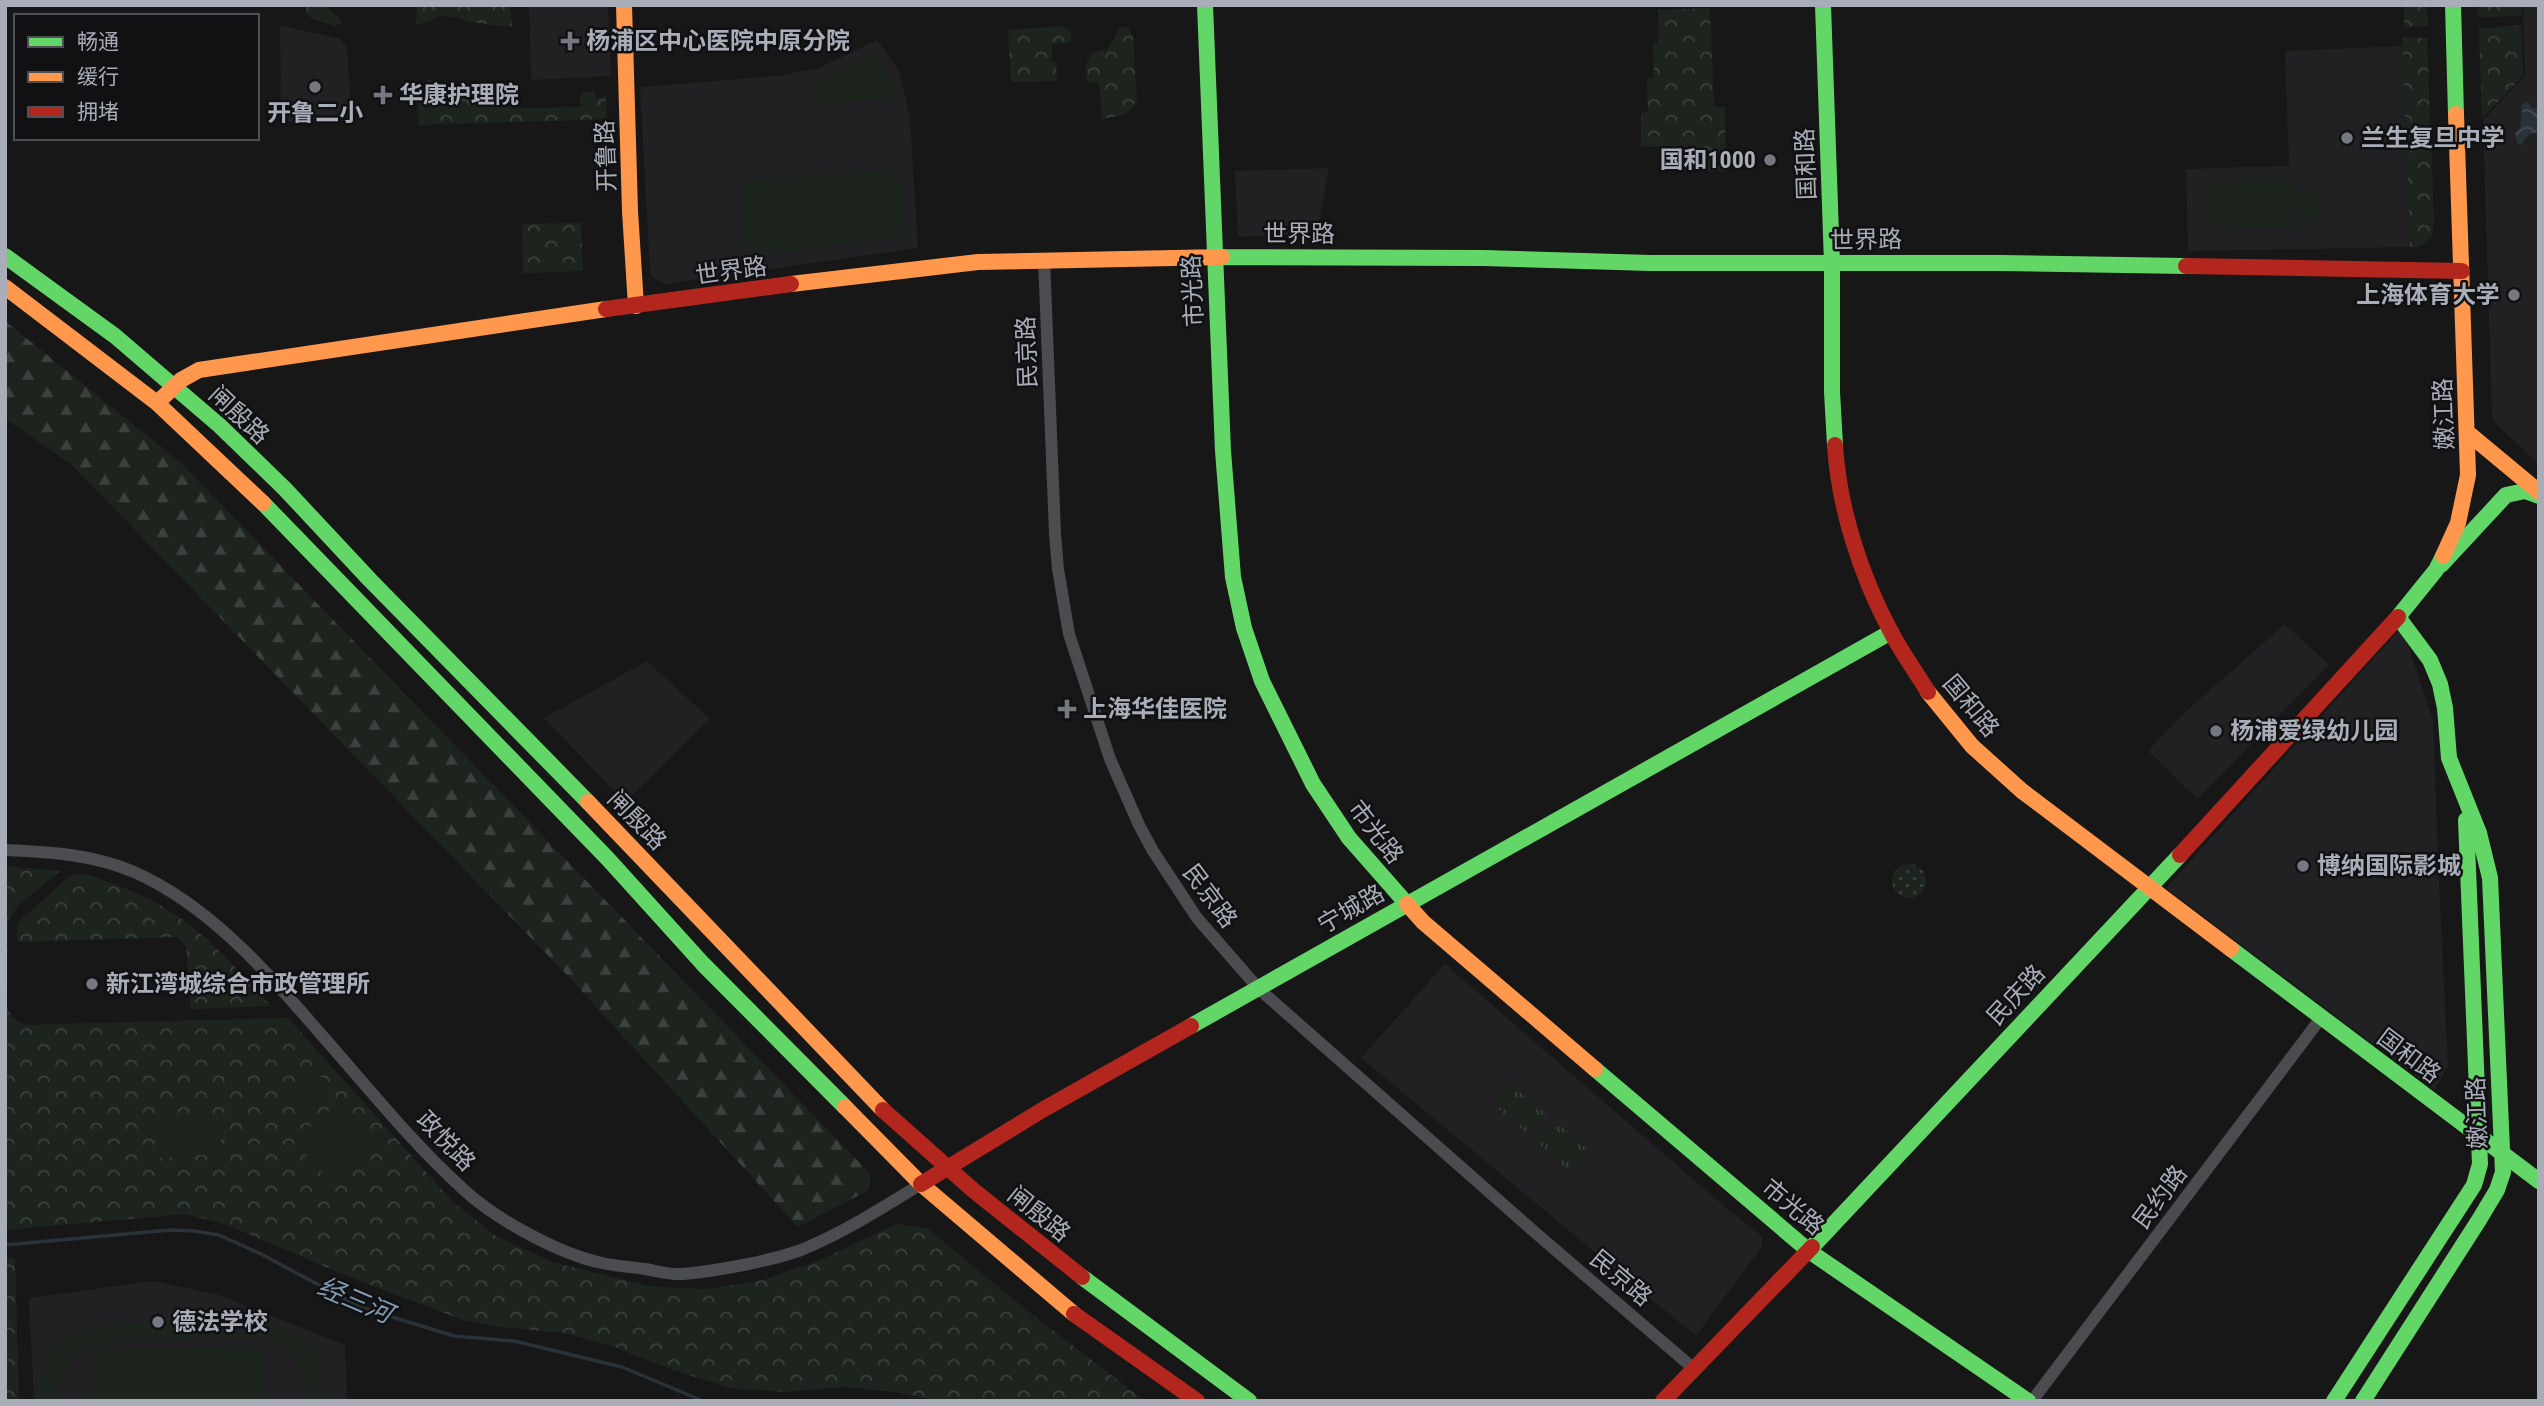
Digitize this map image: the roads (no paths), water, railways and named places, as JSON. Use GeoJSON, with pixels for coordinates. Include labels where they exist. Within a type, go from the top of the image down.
{"type":"FeatureCollection","features":[{"type":"Feature","properties":{"kind":"street","name":"开鲁路"},"geometry":{"type":"LineString","coordinates":[[624,5],[630,211],[636,306]]}},
{"type":"Feature","properties":{"kind":"street","name":"市光路"},"geometry":{"type":"LineString","coordinates":[[1206,5],[1214,257],[1223,451],[1232,566],[1244,628],[1262,681],[1313,784],[1349,838],[1423,922],[1809,1251],[2030,1401]]}},
{"type":"Feature","properties":{"kind":"street","name":"国和路"},"geometry":{"type":"LineString","coordinates":[[1823,5],[1832,263],[1832,392],[1836,457],[1847,516],[1864,572],[1891,632],[1933,700],[1972,746],[2022,791],[2539,1181]]}},
{"type":"Feature","properties":{"kind":"street","name":"嫩江路"},"geometry":{"type":"LineString","coordinates":[[2362,1401],[2497,1190],[2502,1172],[2490,878],[2479,833],[2449,758],[2440,684],[2430,660],[2398,617],[2436,570],[2458,523],[2469,466],[2453,5]]}},
{"type":"Feature","properties":{"kind":"street","name":"闸殷路"},"geometry":{"type":"LineString","coordinates":[[5,256],[59,293],[133,351],[284,488],[875,1101],[945,1168],[1096,1290],[1249,1401]]}},
{"type":"Feature","properties":{"kind":"street","name":"世界路"},"geometry":{"type":"LineString","coordinates":[[157,403],[173,385],[188,374],[212,368],[425,335],[978,262],[1214,257],[1484,258],[1650,263],[2001,263],[2462,271]]}},
{"type":"Feature","properties":{"kind":"street","name":"民京路"},"geometry":{"type":"LineString","coordinates":[[1044,259],[1057,557],[1069,634],[1110,759],[1153,851],[1197,918],[1259,989],[1693,1368]]}},
{"type":"Feature","properties":{"kind":"street","name":"闸殷路"},"geometry":{"type":"LineString","coordinates":[[5,287],[157,403],[242,481],[608,859],[703,964],[921,1184],[1076,1315],[1198,1401]]}},
{"type":"Feature","properties":{"kind":"street"},"geometry":{"type":"LineString","coordinates":[[2468,433],[2539,494]]}},
{"type":"Feature","properties":{"kind":"street"},"geometry":{"type":"LineString","coordinates":[[2436,570],[2506,495],[2525,491],[2539,494]]}},
{"type":"Feature","properties":{"kind":"street","name":"民庆路"},"geometry":{"type":"LineString","coordinates":[[1663,1401],[1809,1251],[2398,617]]}},
{"type":"Feature","properties":{"kind":"street","name":"宁城路"},"geometry":{"type":"LineString","coordinates":[[921,1184],[1044,1109],[1891,632]]}},
{"type":"Feature","properties":{"kind":"street","name":"嫩江路"},"geometry":{"type":"LineString","coordinates":[[2334,1401],[2474,1185],[2480,1164],[2468,846],[2460,788]]}},
{"type":"Feature","properties":{"kind":"street","name":"政悦路"},"geometry":{"type":"LineString","coordinates":[[5,850],[56,852],[89,858],[133,872],[167,890],[233,940],[464,1190],[502,1219],[541,1241],[600,1263],[681,1274],[781,1256],[803,1249],[867,1217],[921,1184]]}},
{"type":"Feature","properties":{"kind":"street","name":"民约路"},"geometry":{"type":"LineString","coordinates":[[2030,1401],[2321,1018]]}},
{"type":"Feature","properties":{"kind":"street"},"geometry":{"type":"LineString","coordinates":[[865,1128],[874,1126],[880,1120],[875,1101]]}},
{"type":"Feature","properties":{"kind":"street"},"geometry":{"type":"LineString","coordinates":[[1003,1253],[986,1233],[987,1223],[1005,1221],[1023,1230]]}},
{"type":"Feature","properties":{"kind":"water"},"geometry":{"type":"Polygon","coordinates":[[[2528,102],[2532,108],[2539,108],[2539,132],[2529,134],[2521,145],[2517,143],[2515,134],[2521,125],[2522,105],[2528,102]]]}},
{"type":"Feature","properties":{"kind":"waterway","name":"经三河"},"geometry":{"type":"LineString","coordinates":[[5,1245],[170,1230],[219,1235],[261,1254],[360,1307],[454,1336],[514,1341],[622,1367],[703,1401]]}},
{"type":"Feature","properties":{"kind":"place","name":"杨浦区中心医院中原分院"},"geometry":{"type":"Point","coordinates":[570,41]}},
{"type":"Feature","properties":{"kind":"place","name":"开鲁二小"},"geometry":{"type":"Point","coordinates":[315,87]}},
{"type":"Feature","properties":{"kind":"place","name":"华康护理院"},"geometry":{"type":"Point","coordinates":[383,95]}},
{"type":"Feature","properties":{"kind":"place","name":"兰生复旦中学"},"geometry":{"type":"Point","coordinates":[2347,138]}},
{"type":"Feature","properties":{"kind":"place","name":"国和1000"},"geometry":{"type":"Point","coordinates":[1770,160]}},
{"type":"Feature","properties":{"kind":"place","name":"上海体育大学"},"geometry":{"type":"Point","coordinates":[2514,295]}},
{"type":"Feature","properties":{"kind":"place","name":"上海华佳医院"},"geometry":{"type":"Point","coordinates":[1067,709]}},
{"type":"Feature","properties":{"kind":"place","name":"杨浦爱绿幼儿园"},"geometry":{"type":"Point","coordinates":[2216,731]}},
{"type":"Feature","properties":{"kind":"place","name":"博纳国际影城"},"geometry":{"type":"Point","coordinates":[2303,866]}},
{"type":"Feature","properties":{"kind":"place","name":"新江湾城综合市政管理所"},"geometry":{"type":"Point","coordinates":[92,984]}},
{"type":"Feature","properties":{"kind":"place","name":"德法学校"},"geometry":{"type":"Point","coordinates":[158,1322]}}]}
